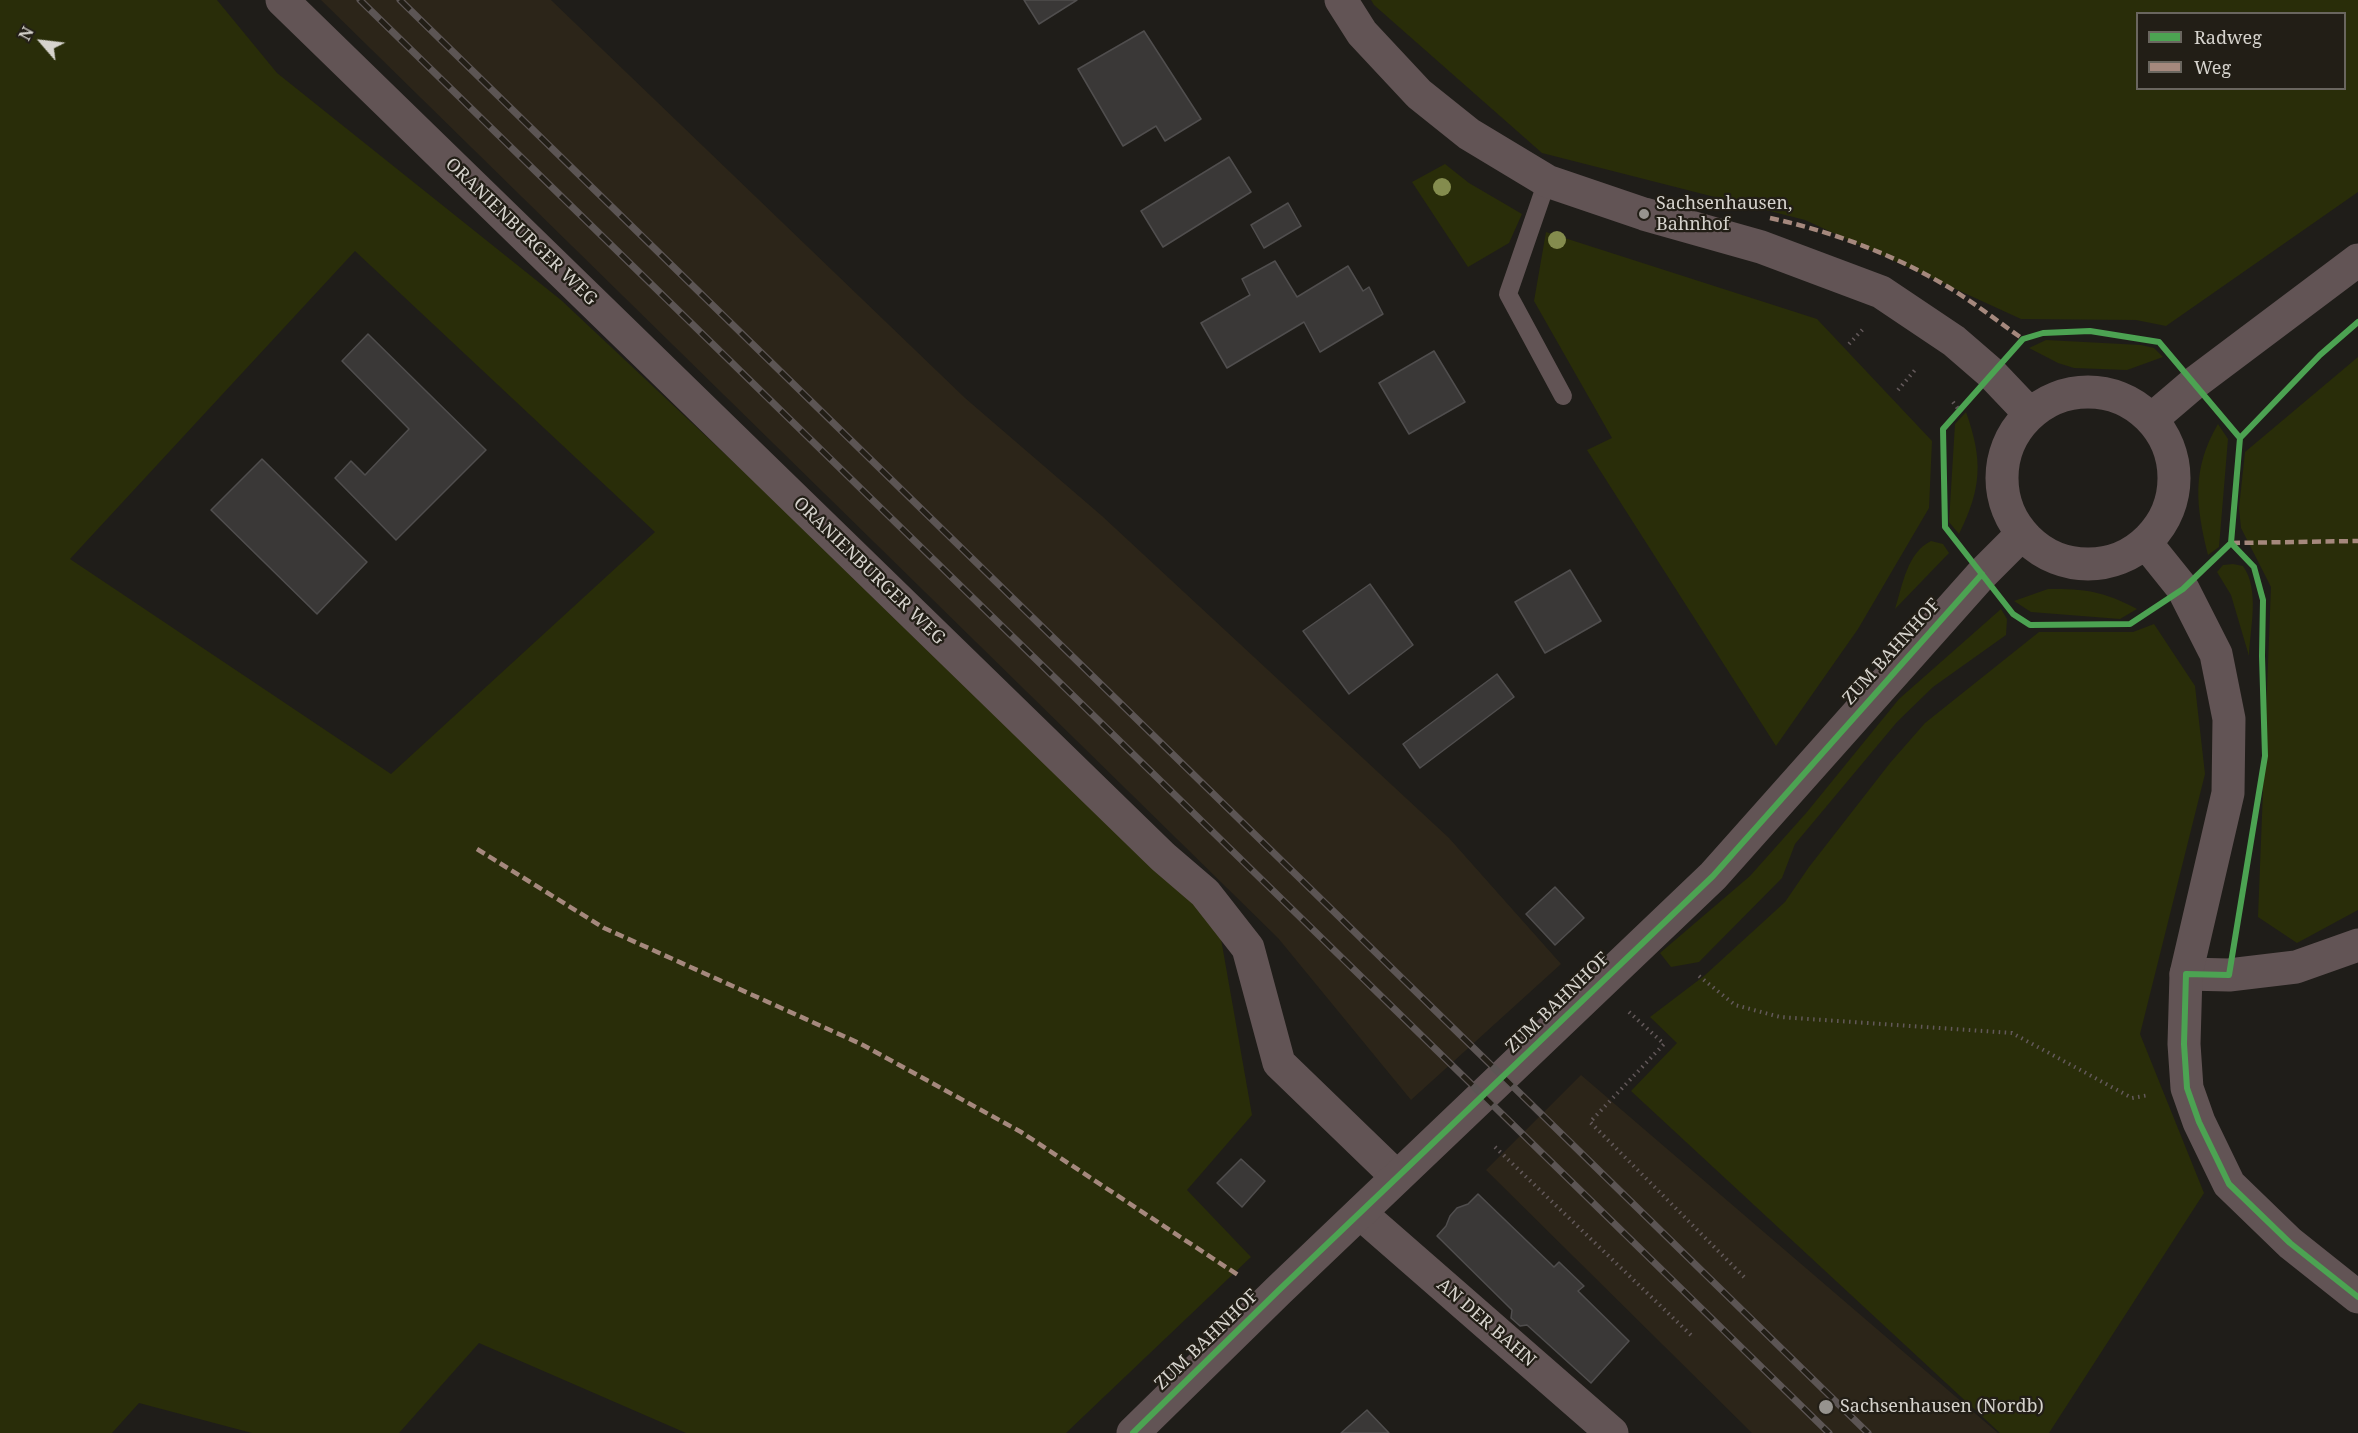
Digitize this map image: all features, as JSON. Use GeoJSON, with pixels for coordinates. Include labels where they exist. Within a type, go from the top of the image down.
{"type":"FeatureCollection","features":[{"type":"Feature","properties":{"kind":"street","name":"ORANIENBURGER WEG"},"geometry":{"type":"LineString","coordinates":[[282,0],[1163,857],[1205,893],[1248,948],[1279,1063],[1397,1177]]}},
{"type":"Feature","properties":{"kind":"street"},"geometry":{"type":"LineString","coordinates":[[1341,0],[1362,33],[1419,94],[1469,134],[1547,181],[1644,214],[1761,247],[1881,292],[1954,341],[1991,373],[2030,414]]}},
{"type":"Feature","properties":{"kind":"street"},"geometry":{"type":"LineString","coordinates":[[2152,419],[2193,384],[2358,260]]}},
{"type":"Feature","properties":{"kind":"street"},"geometry":{"type":"LineString","coordinates":[[2088,392],[2106,393],[2131,402],[2152,419],[2167,442],[2174,468],[2174,496],[2164,522],[2146,543],[2127,556],[2105,564],[2082,564],[2059,560],[2049,555],[2022,534],[2008,511],[2002,486],[2004,459],[2013,434],[2030,414],[2052,399],[2088,392]]}},
{"type":"Feature","properties":{"kind":"street","name":"ZUM BAHNHOF"},"geometry":{"type":"LineString","coordinates":[[1133,1433],[1359,1213],[1713,876],[1982,574],[2022,534]]}},
{"type":"Feature","properties":{"kind":"street"},"geometry":{"type":"LineString","coordinates":[[2146,543],[2183,589],[2216,654],[2229,719],[2228,792],[2186,974],[2184,1044],[2187,1088],[2199,1122],[2229,1184],[2290,1243],[2358,1297]]}},
{"type":"Feature","properties":{"kind":"street"},"geometry":{"type":"LineString","coordinates":[[2186,974],[2229,975],[2296,966],[2358,945]]}},
{"type":"Feature","properties":{"kind":"street","name":"AN DER BAHN"},"geometry":{"type":"LineString","coordinates":[[1359,1213],[1612,1433]]}},
{"type":"Feature","properties":{"kind":"lane"},"geometry":{"type":"LineString","coordinates":[[1547,181],[1508,294],[1563,396]]}},
{"type":"Feature","properties":{"kind":"path"},"geometry":{"type":"LineString","coordinates":[[1849,344],[1864,328]]}},
{"type":"Feature","properties":{"kind":"path"},"geometry":{"type":"LineString","coordinates":[[1898,390],[1915,370]]}},
{"type":"Feature","properties":{"kind":"path"},"geometry":{"type":"LineString","coordinates":[[1953,402],[1959,410]]}},
{"type":"Feature","properties":{"kind":"path"},"geometry":{"type":"LineString","coordinates":[[1699,976],[1735,1005],[1780,1017],[2012,1033],[2132,1098],[2154,1094]]}},
{"type":"Feature","properties":{"kind":"path"},"geometry":{"type":"LineString","coordinates":[[1629,1012],[1664,1044],[1590,1122],[1748,1280]]}},
{"type":"Feature","properties":{"kind":"path"},"geometry":{"type":"LineString","coordinates":[[1495,1146],[1693,1337]]}},
{"type":"Feature","properties":{"kind":"shaded area"},"geometry":{"type":"Polygon","coordinates":[[[321,0],[551,0],[965,398],[1102,516],[1449,838],[1561,964],[1411,1100],[1278,938],[321,0]]]}},
{"type":"Feature","properties":{"kind":"shaded area"},"geometry":{"type":"Polygon","coordinates":[[[1581,1075],[1998,1433],[1752,1433],[1486,1170],[1581,1075]]]}},
{"type":"Feature","properties":{"kind":"green space"},"geometry":{"type":"Polygon","coordinates":[[[0,0],[217,0],[277,73],[561,300],[1217,916],[1252,1115],[1187,1190],[1251,1257],[1066,1433],[686,1433],[479,1343],[399,1433],[252,1433],[139,1403],[112,1433],[0,1433],[0,0]],[[355,251],[70,559],[391,774],[655,532],[355,251]]]}},
{"type":"Feature","properties":{"kind":"green space"},"geometry":{"type":"Polygon","coordinates":[[[1371,0],[2358,0],[2358,192],[2166,326],[2136,320],[2021,319],[1805,220],[1542,153],[1371,0]]]}},
{"type":"Feature","properties":{"kind":"green space"},"geometry":{"type":"Polygon","coordinates":[[[1445,164],[1469,183],[1522,214],[1509,243],[1468,267],[1412,182],[1445,164]]]}},
{"type":"Feature","properties":{"kind":"green space"},"geometry":{"type":"Polygon","coordinates":[[[1546,232],[1817,319],[1932,441],[1929,508],[1858,629],[1776,746],[1587,450],[1612,438],[1534,301],[1546,232]]]}},
{"type":"Feature","properties":{"kind":"green space"},"geometry":{"type":"Polygon","coordinates":[[[2046,340],[2141,345],[2154,348],[2163,357],[2127,370],[2074,368],[2058,363],[2029,348],[2046,340]]]}},
{"type":"Feature","properties":{"kind":"green space"},"geometry":{"type":"Polygon","coordinates":[[[2358,357],[2358,910],[2297,943],[2258,917],[2271,587],[2241,528],[2239,508],[2245,452],[2358,357]]]}},
{"type":"Feature","properties":{"kind":"green space"},"geometry":{"type":"Polygon","coordinates":[[[1966,412],[1972,429],[1978,474],[1967,518],[1959,534],[1949,522],[1955,424],[1966,412]]]}},
{"type":"Feature","properties":{"kind":"green space"},"geometry":{"type":"Polygon","coordinates":[[[2218,424],[2228,439],[2219,547],[2208,555],[2198,488],[2203,457],[2218,424]]]}},
{"type":"Feature","properties":{"kind":"green space"},"geometry":{"type":"Polygon","coordinates":[[[1931,541],[1943,544],[1949,553],[1895,609],[1911,561],[1923,546],[1931,541]]]}},
{"type":"Feature","properties":{"kind":"green space"},"geometry":{"type":"Polygon","coordinates":[[[2223,565],[2243,566],[2251,586],[2253,610],[2249,656],[2231,595],[2217,572],[2223,565]]]}},
{"type":"Feature","properties":{"kind":"green space"},"geometry":{"type":"Polygon","coordinates":[[[2048,589],[2094,592],[2137,609],[2120,619],[2031,612],[2014,601],[2048,589]]]}},
{"type":"Feature","properties":{"kind":"green space"},"geometry":{"type":"Polygon","coordinates":[[[2001,609],[2007,619],[2006,635],[1933,687],[1897,722],[1795,844],[1782,878],[1699,962],[1671,967],[1660,953],[1750,876],[1807,812],[1899,699],[2001,609]]]}},
{"type":"Feature","properties":{"kind":"green space"},"geometry":{"type":"Polygon","coordinates":[[[2154,624],[2195,686],[2205,774],[2140,1034],[2204,1193],[2049,1433],[2000,1433],[1631,1091],[1677,1043],[1650,1017],[1704,976],[1785,902],[1809,867],[1890,763],[1925,723],[2039,632],[2133,632],[2154,624]]]}},
{"type":"Feature","properties":{"kind":"building"},"geometry":{"type":"Polygon","coordinates":[[[1024,0],[1077,0],[1039,24],[1024,0]]]}},
{"type":"Feature","properties":{"kind":"building"},"geometry":{"type":"Polygon","coordinates":[[[1144,31],[1201,119],[1165,141],[1156,126],[1123,146],[1078,69],[1144,31]]]}},
{"type":"Feature","properties":{"kind":"building"},"geometry":{"type":"Polygon","coordinates":[[[1229,157],[1251,192],[1163,247],[1141,211],[1229,157]]]}},
{"type":"Feature","properties":{"kind":"building"},"geometry":{"type":"Polygon","coordinates":[[[1288,203],[1301,226],[1264,248],[1251,225],[1288,203]]]}},
{"type":"Feature","properties":{"kind":"building"},"geometry":{"type":"Polygon","coordinates":[[[1275,261],[1297,297],[1348,266],[1363,291],[1369,287],[1383,314],[1320,352],[1304,322],[1227,368],[1201,323],[1250,295],[1242,279],[1275,261]]]}},
{"type":"Feature","properties":{"kind":"building"},"geometry":{"type":"Polygon","coordinates":[[[368,334],[486,450],[396,540],[335,478],[351,461],[365,475],[409,429],[342,361],[368,334]]]}},
{"type":"Feature","properties":{"kind":"building"},"geometry":{"type":"Polygon","coordinates":[[[1434,351],[1465,402],[1409,434],[1379,383],[1434,351]]]}},
{"type":"Feature","properties":{"kind":"building"},"geometry":{"type":"Polygon","coordinates":[[[262,459],[367,562],[317,614],[211,510],[262,459]]]}},
{"type":"Feature","properties":{"kind":"building"},"geometry":{"type":"Polygon","coordinates":[[[1570,570],[1601,621],[1545,653],[1515,602],[1570,570]]]}},
{"type":"Feature","properties":{"kind":"building"},"geometry":{"type":"Polygon","coordinates":[[[1370,584],[1413,645],[1349,694],[1303,631],[1370,584]]]}},
{"type":"Feature","properties":{"kind":"building"},"geometry":{"type":"Polygon","coordinates":[[[1497,674],[1514,697],[1420,768],[1403,744],[1497,674]]]}},
{"type":"Feature","properties":{"kind":"building"},"geometry":{"type":"Polygon","coordinates":[[[1555,887],[1584,918],[1555,945],[1526,914],[1555,887]]]}},
{"type":"Feature","properties":{"kind":"building"},"geometry":{"type":"Polygon","coordinates":[[[1241,1159],[1265,1181],[1242,1207],[1217,1183],[1241,1159]]]}},
{"type":"Feature","properties":{"kind":"building"},"geometry":{"type":"Polygon","coordinates":[[[1478,1194],[1554,1267],[1559,1262],[1584,1286],[1578,1291],[1629,1341],[1591,1383],[1527,1325],[1520,1326],[1511,1318],[1512,1310],[1437,1236],[1457,1208],[1468,1204],[1478,1194]]]}},
{"type":"Feature","properties":{"kind":"building"},"geometry":{"type":"Polygon","coordinates":[[[1367,1410],[1389,1433],[1341,1433],[1367,1410]]]}},
{"type":"Feature","properties":{"kind":"railway"},"geometry":{"type":"LineString","coordinates":[[360,0],[1829,1433]]}},
{"type":"Feature","properties":{"kind":"railway"},"geometry":{"type":"LineString","coordinates":[[400,0],[1868,1433]]}},
{"type":"Feature","properties":{"kind":"marked path"},"geometry":{"type":"LineString","coordinates":[[1770,218],[1837,236],[1902,262],[1953,290],[2023,339]]}},
{"type":"Feature","properties":{"kind":"marked path"},"geometry":{"type":"LineString","coordinates":[[2231,543],[2358,541]]}},
{"type":"Feature","properties":{"kind":"marked path"},"geometry":{"type":"LineString","coordinates":[[477,849],[604,928],[861,1044],[1021,1132],[1238,1275]]}},
{"type":"Feature","properties":{"kind":"cycle path"},"geometry":{"type":"LineString","coordinates":[[2240,438],[2159,342],[2090,331],[2043,333],[2023,339],[1943,429],[1945,527],[2013,614],[2030,625],[2130,624],[2183,589],[2231,543],[2240,438],[2320,355],[2358,322]]}},
{"type":"Feature","properties":{"kind":"cycle path"},"geometry":{"type":"LineString","coordinates":[[2231,543],[2254,567],[2263,600],[2265,756],[2229,975],[2186,974],[2184,1044],[2187,1088],[2199,1122],[2229,1184],[2290,1243],[2358,1297]]}},
{"type":"Feature","properties":{"kind":"cycle path"},"geometry":{"type":"LineString","coordinates":[[1133,1433],[1279,1290],[1713,876],[1982,574]]}},
{"type":"Feature","properties":{"kind":"place","name":"Sachsenhausen, Bahnhof"},"geometry":{"type":"Point","coordinates":[1644,214]}},
{"type":"Feature","properties":{"kind":"place","name":"Sachsenhausen (Nordb)"},"geometry":{"type":"Point","coordinates":[1826,1407]}}]}
